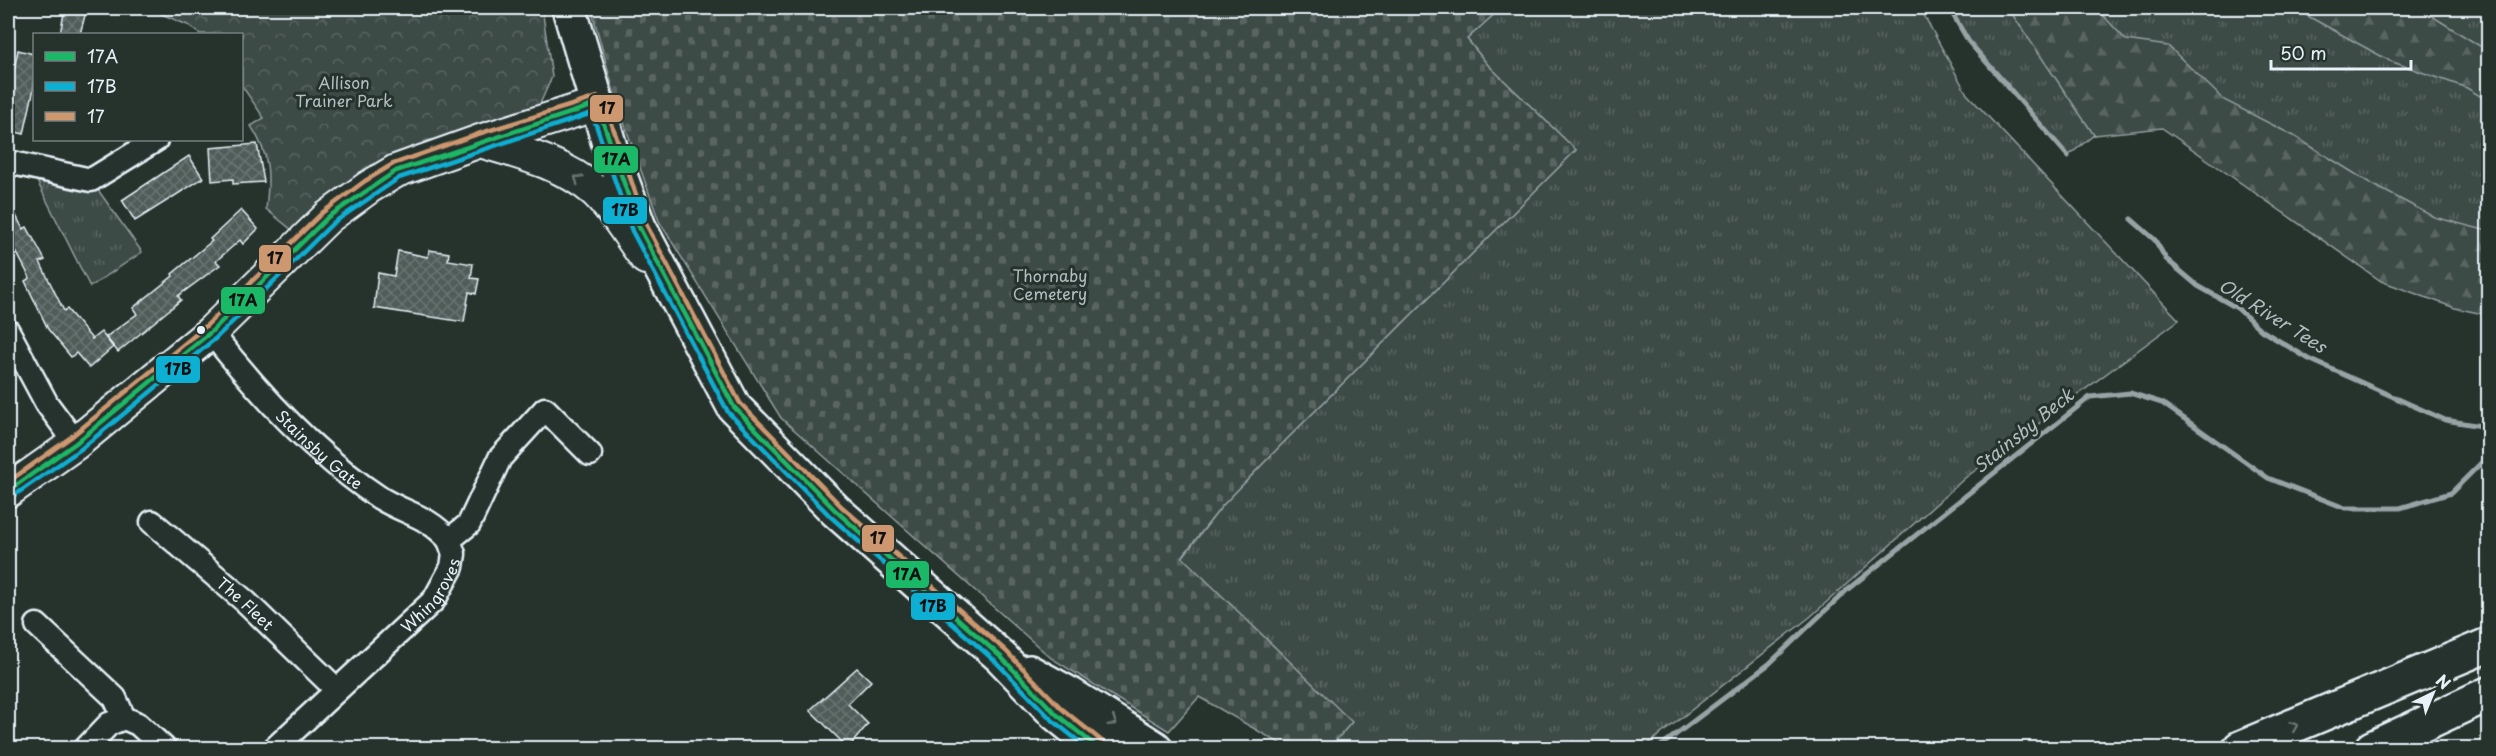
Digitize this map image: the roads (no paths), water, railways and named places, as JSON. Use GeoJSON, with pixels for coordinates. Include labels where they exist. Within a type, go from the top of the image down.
{"type":"FeatureCollection","features":[{"type":"Feature","properties":{"kind":"main road"},"geometry":{"type":"LineString","coordinates":[[569,8],[612,154],[639,226],[669,287],[735,407],[836,511],[1001,657],[1056,714],[1098,748]]}},
{"type":"Feature","properties":{"kind":"main road"},"geometry":{"type":"LineString","coordinates":[[2240,748],[2488,645]]}},
{"type":"Feature","properties":{"kind":"main road"},"geometry":{"type":"LineString","coordinates":[[1001,657],[1071,694],[1155,748]]}},
{"type":"Feature","properties":{"kind":"main road"},"geometry":{"type":"LineString","coordinates":[[2376,692],[2434,680],[2488,659]]}},
{"type":"Feature","properties":{"kind":"main road"},"geometry":{"type":"LineString","coordinates":[[2372,748],[2488,694]]}},
{"type":"Feature","properties":{"kind":"street"},"geometry":{"type":"LineString","coordinates":[[8,491],[76,443],[211,332],[328,217],[369,187],[396,171],[480,141],[597,104]]}},
{"type":"Feature","properties":{"kind":"street"},"geometry":{"type":"LineString","coordinates":[[8,162],[91,180],[154,141]]}},
{"type":"Feature","properties":{"kind":"street"},"geometry":{"type":"LineString","coordinates":[[480,141],[531,157],[571,173],[597,192],[669,287]]}},
{"type":"Feature","properties":{"kind":"street"},"geometry":{"type":"LineString","coordinates":[[8,331],[47,404],[76,443]]}},
{"type":"Feature","properties":{"kind":"street","name":"Stainsby Gate"},"geometry":{"type":"LineString","coordinates":[[211,332],[244,374],[308,441],[381,498],[435,524],[449,540]]}},
{"type":"Feature","properties":{"kind":"street","name":"Whingroves"},"geometry":{"type":"LineString","coordinates":[[275,748],[434,600],[452,567],[454,554],[449,540],[469,524],[500,459],[545,409],[590,454]]}},
{"type":"Feature","properties":{"kind":"street","name":"The Fleet"},"geometry":{"type":"LineString","coordinates":[[152,522],[246,602],[337,690]]}},
{"type":"Feature","properties":{"kind":"street"},"geometry":{"type":"LineString","coordinates":[[37,625],[115,698],[124,718]]}},
{"type":"Feature","properties":{"kind":"street"},"geometry":{"type":"LineString","coordinates":[[86,748],[110,724],[124,718],[138,723],[164,748]]}},
{"type":"Feature","properties":{"kind":"waterway"},"geometry":{"type":"LineString","coordinates":[[1949,8],[1969,42],[2068,156]]}},
{"type":"Feature","properties":{"kind":"waterway","name":"Old River Tees"},"geometry":{"type":"LineString","coordinates":[[2131,219],[2155,240],[2166,259],[2198,286],[2237,308],[2261,330],[2309,359],[2445,420],[2488,427]]}},
{"type":"Feature","properties":{"kind":"waterway","name":"Stainsby Beck"},"geometry":{"type":"LineString","coordinates":[[1658,748],[1769,664],[1848,589],[2090,397],[2130,393],[2162,403],[2268,478],[2345,508],[2400,508],[2451,493],[2488,456]]}},
{"type":"Feature","properties":{"kind":"park label","name":"Allison Trainer Park"},"geometry":{"type":"Point","coordinates":[344,91]}},
{"type":"Feature","properties":{"kind":"park label","name":"Thornaby Cemetery"},"geometry":{"type":"Point","coordinates":[1050,284]}}]}
